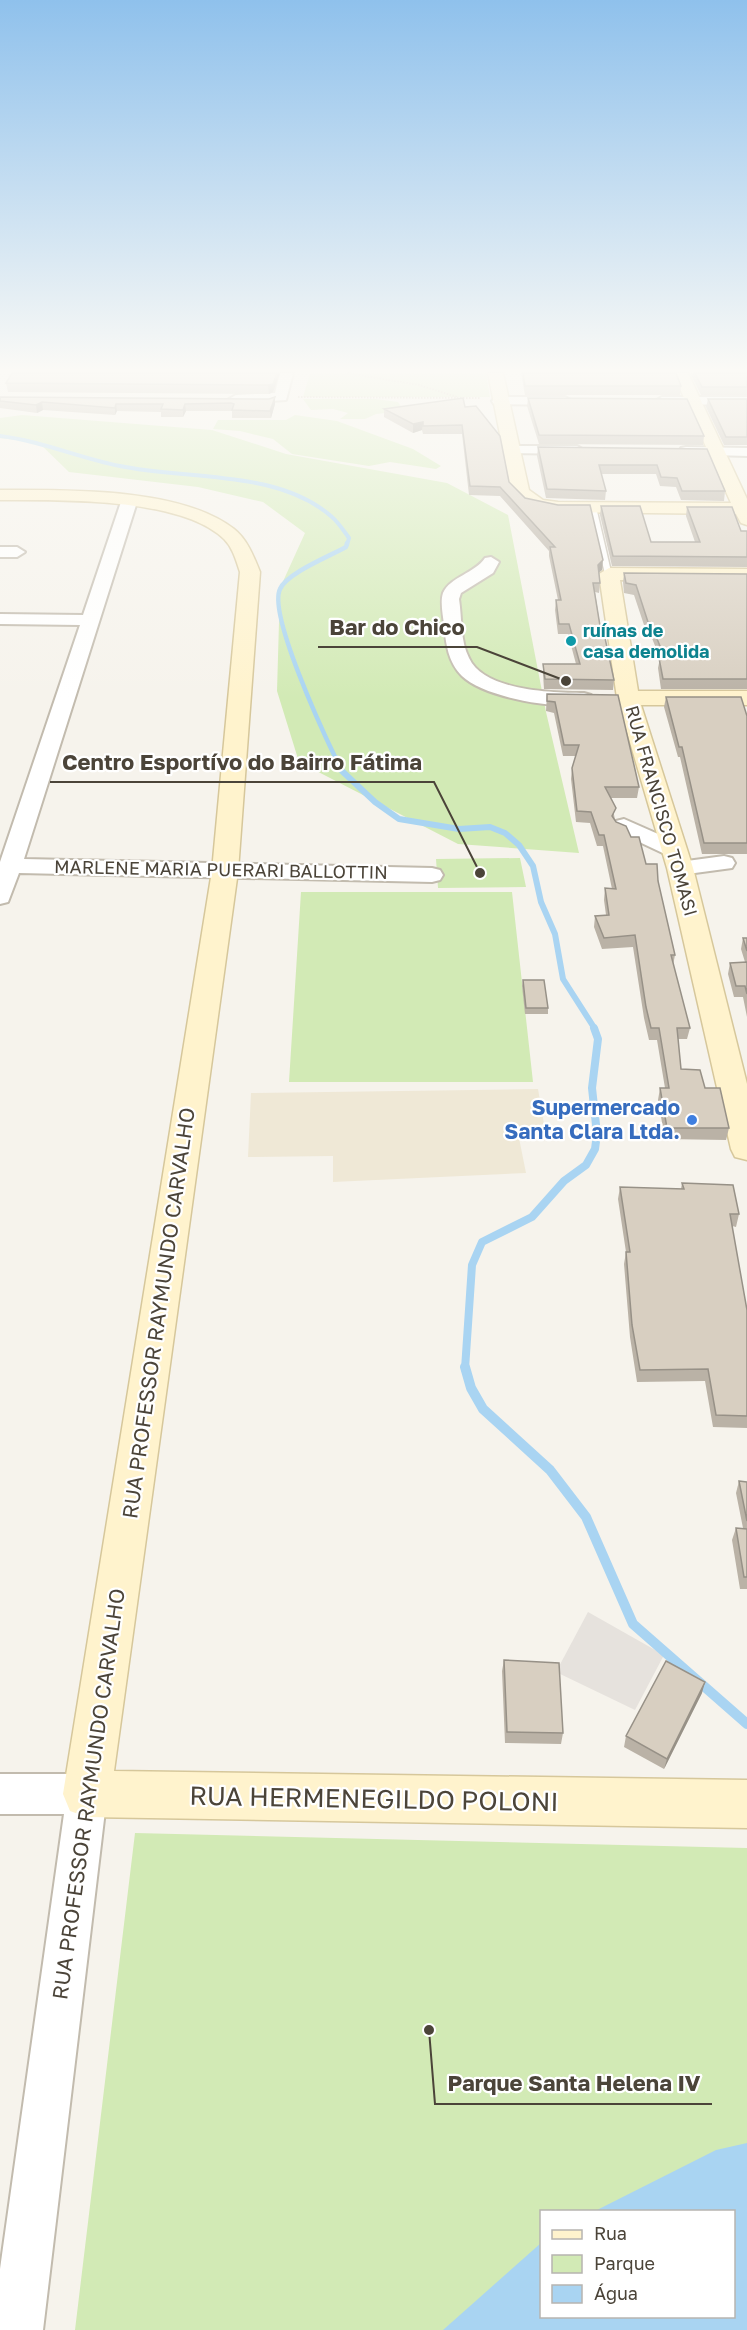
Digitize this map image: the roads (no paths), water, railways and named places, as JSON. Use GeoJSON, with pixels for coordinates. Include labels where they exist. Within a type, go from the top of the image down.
{"type":"FeatureCollection","features":[{"type":"Feature","properties":{"kind":"main road"},"geometry":{"type":"LineString","coordinates":[[518,482],[520,491],[526,499],[535,504],[746,512],[732,482]]}},
{"type":"Feature","properties":{"kind":"main road","name":"RUA PROFESSOR RAYMUNDO CARVALHO"},"geometry":{"type":"LineString","coordinates":[[0,495],[165,506],[205,520],[225,531],[244,554],[250,572],[225,871],[87,1794]]}},
{"type":"Feature","properties":{"kind":"main road"},"geometry":{"type":"LineString","coordinates":[[609,573],[747,575]]}},
{"type":"Feature","properties":{"kind":"main road","name":"RUA FRANCISCO TOMASI"},"geometry":{"type":"LineString","coordinates":[[609,573],[628,698],[678,859],[747,1149]]}},
{"type":"Feature","properties":{"kind":"main road"},"geometry":{"type":"LineString","coordinates":[[628,698],[747,698]]}},
{"type":"Feature","properties":{"kind":"main road","name":"RUA HERMENEGILDO POLONI"},"geometry":{"type":"LineString","coordinates":[[87,1794],[747,1804]]}},
{"type":"Feature","properties":{"kind":"street"},"geometry":{"type":"LineString","coordinates":[[0,897],[129,502]]}},
{"type":"Feature","properties":{"kind":"street"},"geometry":{"type":"LineString","coordinates":[[492,562],[487,569],[453,590],[450,599],[459,660],[468,672],[485,683],[529,695],[561,699],[628,698]]}},
{"type":"Feature","properties":{"kind":"street"},"geometry":{"type":"LineString","coordinates":[[0,620],[90,620]]}},
{"type":"Feature","properties":{"kind":"street"},"geometry":{"type":"LineString","coordinates":[[624,826],[678,859],[724,863]]}},
{"type":"Feature","properties":{"kind":"street","name":"MARLENE MARIA PUERARI BALLOTTIN"},"geometry":{"type":"LineString","coordinates":[[10,866],[432,875]]}},
{"type":"Feature","properties":{"kind":"street","name":"RUA HERMENEGILDO POLONI"},"geometry":{"type":"LineString","coordinates":[[0,1794],[87,1794]]}},
{"type":"Feature","properties":{"kind":"street","name":"RUA PROFESSOR RAYMUNDO CARVALHO"},"geometry":{"type":"LineString","coordinates":[[17,2330],[87,1794]]}},
{"type":"Feature","properties":{"kind":"lane","name":"RUA FRANCISCO TOMASI"},"geometry":{"type":"LineString","coordinates":[[592,507],[609,573]]}},
{"type":"Feature","properties":{"kind":"water"},"geometry":{"type":"Polygon","coordinates":[[[747,2143],[747,2330],[443,2330],[540,2244],[540,2318],[735,2318],[735,2210],[597,2210],[716,2150],[747,2143]]]}},
{"type":"Feature","properties":{"kind":"waterway"},"geometry":{"type":"LineString","coordinates":[[250,482],[285,491],[310,502],[339,524],[349,538],[347,545]]}},
{"type":"Feature","properties":{"kind":"waterway"},"geometry":{"type":"LineString","coordinates":[[336,759],[289,647],[278,602],[280,589],[291,577],[346,547],[347,543]]}},
{"type":"Feature","properties":{"kind":"waterway"},"geometry":{"type":"LineString","coordinates":[[336,758],[342,771],[375,802],[399,819],[459,829],[490,827],[505,833],[519,845],[533,866],[541,902],[555,934],[563,979],[595,1029]]}},
{"type":"Feature","properties":{"kind":"waterway"},"geometry":{"type":"LineString","coordinates":[[465,1367],[472,1265],[482,1242],[532,1217],[564,1181],[586,1165],[595,1149],[597,1134],[592,1088],[598,1039],[594,1028]]}},
{"type":"Feature","properties":{"kind":"waterway"},"geometry":{"type":"LineString","coordinates":[[465,1367],[471,1388],[483,1409],[550,1470],[586,1517],[633,1624],[747,1724]]}},
{"type":"Feature","properties":{"kind":"place","name":"ruínas de casa demolida"},"geometry":{"type":"Point","coordinates":[571,641]}},
{"type":"Feature","properties":{"kind":"place","name":"Bar do Chico"},"geometry":{"type":"Point","coordinates":[566,681]}},
{"type":"Feature","properties":{"kind":"place","name":"Centro Esportívo do Bairro Fátima"},"geometry":{"type":"Point","coordinates":[480,873]}},
{"type":"Feature","properties":{"kind":"place","name":"Supermercado Santa Clara Ltda."},"geometry":{"type":"Point","coordinates":[692,1120]}},
{"type":"Feature","properties":{"kind":"place","name":"Parque Santa Helena IV"},"geometry":{"type":"Point","coordinates":[429,2030]}}]}
